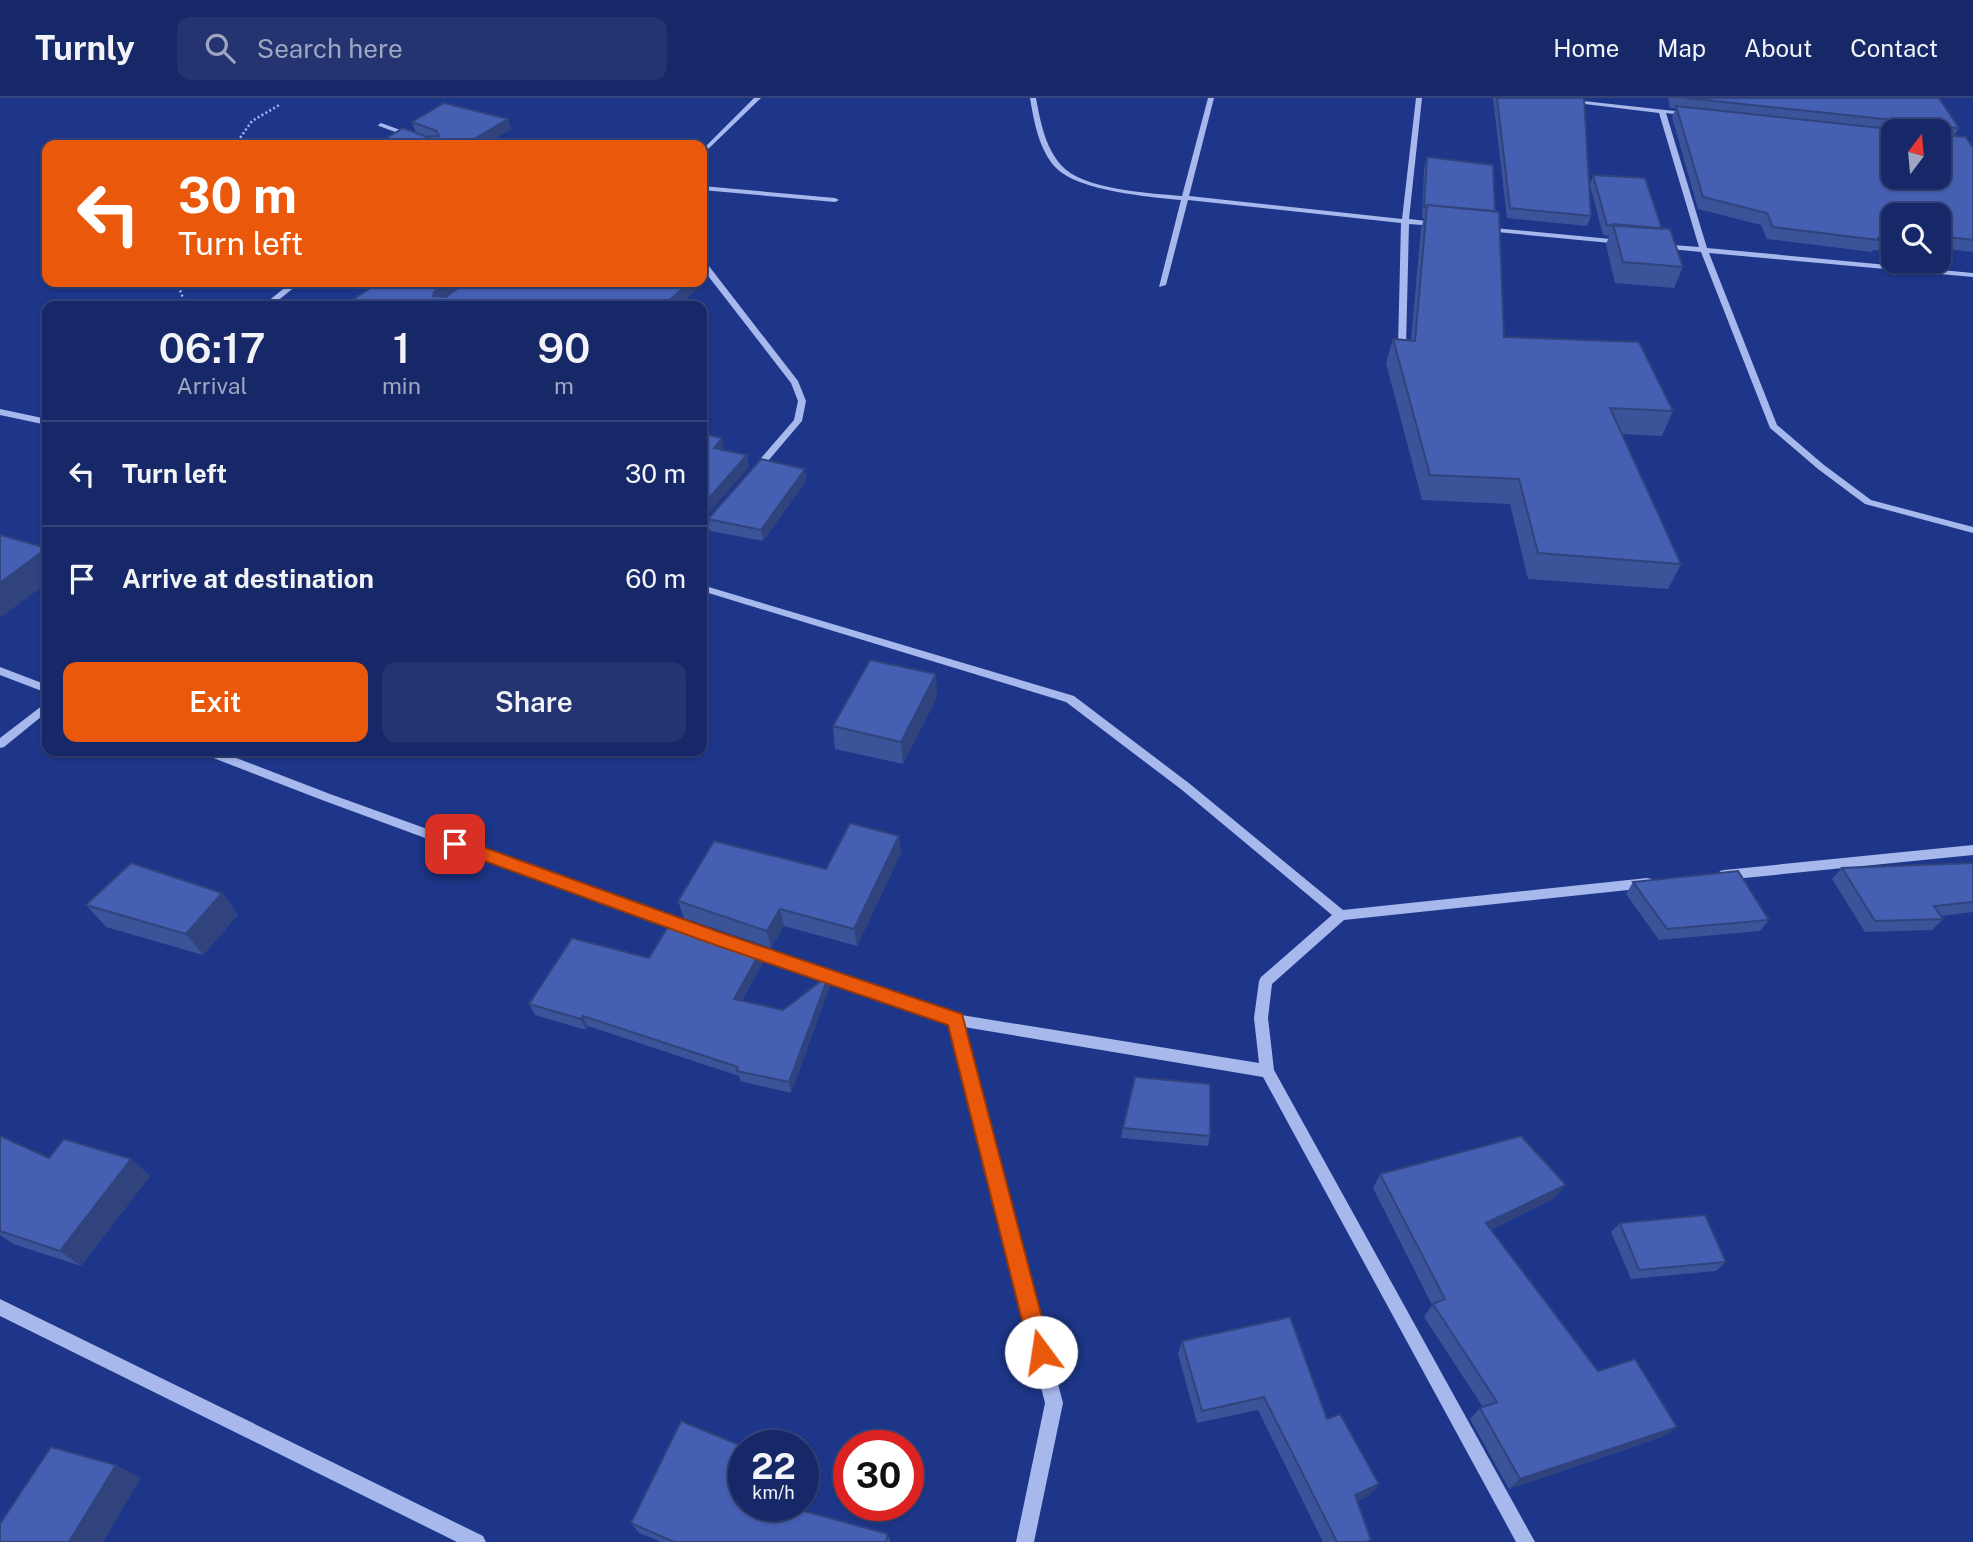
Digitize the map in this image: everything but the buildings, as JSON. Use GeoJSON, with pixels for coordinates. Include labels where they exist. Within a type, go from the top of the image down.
{"type":"FeatureCollection","features":[{"type":"Feature","properties":{"kind":"street"},"geometry":{"type":"LineString","coordinates":[[707,148],[758,98]]}},
{"type":"Feature","properties":{"kind":"street"},"geometry":{"type":"LineString","coordinates":[[1033,98],[1038,125],[1053,158],[1066,174],[1100,184],[1184,198],[1446,225]]}},
{"type":"Feature","properties":{"kind":"street"},"geometry":{"type":"LineString","coordinates":[[1162,285],[1211,98]]}},
{"type":"Feature","properties":{"kind":"street"},"geometry":{"type":"LineString","coordinates":[[1402,346],[1405,221],[1419,98]]}},
{"type":"Feature","properties":{"kind":"street"},"geometry":{"type":"LineString","coordinates":[[1538,98],[1703,115]]}},
{"type":"Feature","properties":{"kind":"street"},"geometry":{"type":"LineString","coordinates":[[1662,111],[1703,250],[1773,426],[1868,502],[1973,530]]}},
{"type":"Feature","properties":{"kind":"street"},"geometry":{"type":"LineString","coordinates":[[381,125],[423,140]]}},
{"type":"Feature","properties":{"kind":"street"},"geometry":{"type":"LineString","coordinates":[[707,188],[835,200]]}},
{"type":"Feature","properties":{"kind":"street"},"geometry":{"type":"LineString","coordinates":[[1473,228],[1636,244]]}},
{"type":"Feature","properties":{"kind":"street"},"geometry":{"type":"LineString","coordinates":[[1649,245],[1973,275]]}},
{"type":"Feature","properties":{"kind":"street"},"geometry":{"type":"LineString","coordinates":[[707,269],[795,383],[802,401],[798,421],[746,481]]}},
{"type":"Feature","properties":{"kind":"street"},"geometry":{"type":"LineString","coordinates":[[273,301],[291,287]]}},
{"type":"Feature","properties":{"kind":"street"},"geometry":{"type":"LineString","coordinates":[[0,412],[42,421]]}},
{"type":"Feature","properties":{"kind":"street"},"geometry":{"type":"LineString","coordinates":[[707,525],[728,501]]}},
{"type":"Feature","properties":{"kind":"street"},"geometry":{"type":"LineString","coordinates":[[707,590],[1070,699],[1186,786],[1341,915]]}},
{"type":"Feature","properties":{"kind":"street"},"geometry":{"type":"LineString","coordinates":[[0,671],[42,687]]}},
{"type":"Feature","properties":{"kind":"street"},"geometry":{"type":"LineString","coordinates":[[0,744],[42,710]]}},
{"type":"Feature","properties":{"kind":"street"},"geometry":{"type":"LineString","coordinates":[[221,756],[700,933]]}},
{"type":"Feature","properties":{"kind":"street"},"geometry":{"type":"LineString","coordinates":[[1712,877],[1973,849]]}},
{"type":"Feature","properties":{"kind":"street"},"geometry":{"type":"LineString","coordinates":[[1527,1542],[1267,1071],[1261,1018],[1266,981],[1341,915],[1657,882]]}},
{"type":"Feature","properties":{"kind":"street"},"geometry":{"type":"LineString","coordinates":[[738,946],[955,1020],[1267,1071]]}},
{"type":"Feature","properties":{"kind":"street"},"geometry":{"type":"LineString","coordinates":[[955,1020],[1054,1403],[1025,1542]]}},
{"type":"Feature","properties":{"kind":"street"},"geometry":{"type":"LineString","coordinates":[[0,1307],[477,1542]]}},
{"type":"Feature","properties":{"kind":"path"},"geometry":{"type":"LineString","coordinates":[[238,140],[252,121],[281,104]]}},
{"type":"Feature","properties":{"kind":"route"},"geometry":{"type":"LineString","coordinates":[[455,844],[955,1020],[1041,1352]]}}]}
